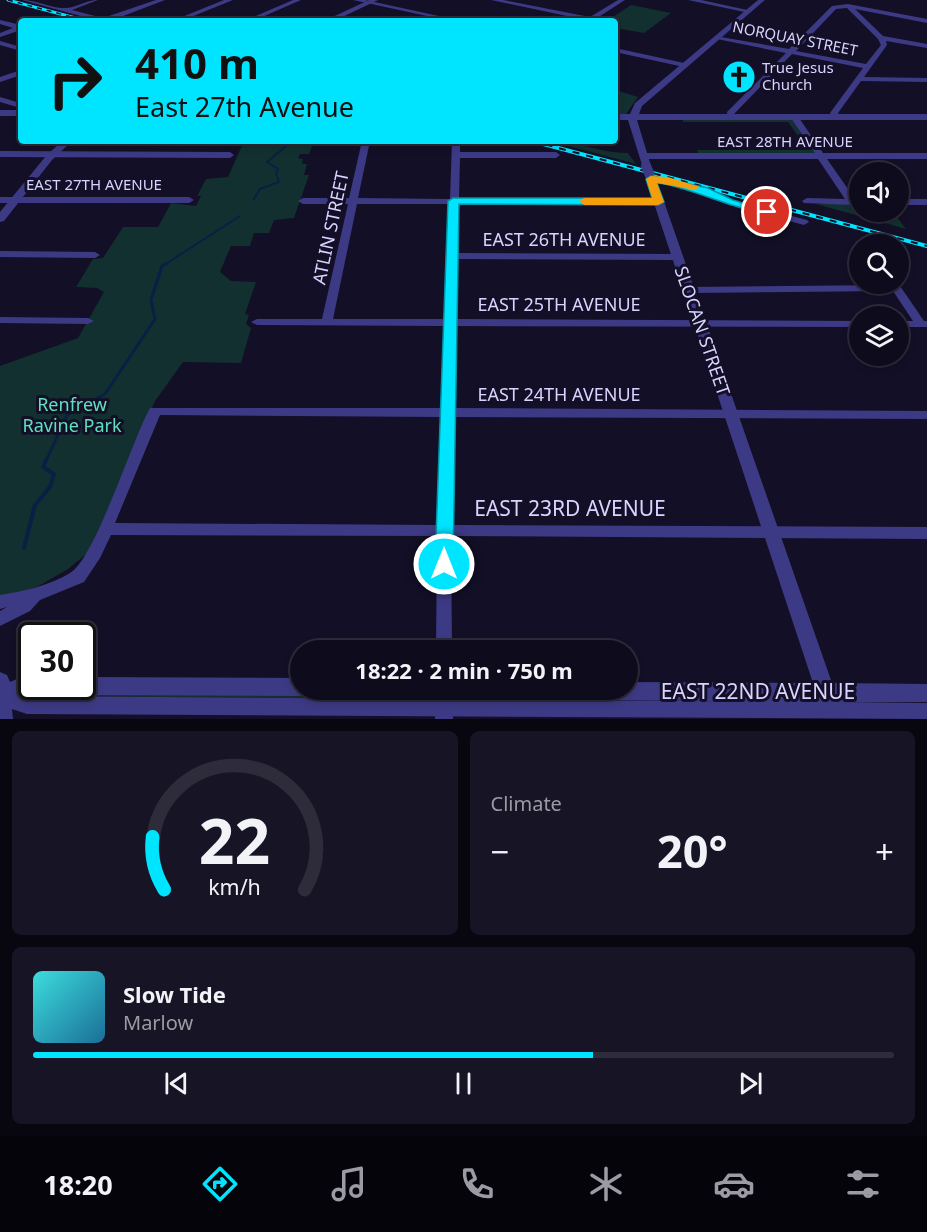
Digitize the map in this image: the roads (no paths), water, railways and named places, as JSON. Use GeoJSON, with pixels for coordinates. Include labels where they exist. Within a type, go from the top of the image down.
{"type":"FeatureCollection","features":[{"type":"Feature","properties":{"kind":"street"},"geometry":{"type":"LineString","coordinates":[[25,0],[94,18]]}},
{"type":"Feature","properties":{"kind":"street"},"geometry":{"type":"LineString","coordinates":[[65,10],[95,0]]}},
{"type":"Feature","properties":{"kind":"street"},"geometry":{"type":"LineString","coordinates":[[113,18],[162,0]]}},
{"type":"Feature","properties":{"kind":"street"},"geometry":{"type":"LineString","coordinates":[[183,18],[230,0]]}},
{"type":"Feature","properties":{"kind":"street"},"geometry":{"type":"LineString","coordinates":[[254,18],[298,0]]}},
{"type":"Feature","properties":{"kind":"street"},"geometry":{"type":"LineString","coordinates":[[356,0],[372,1],[444,18]]}},
{"type":"Feature","properties":{"kind":"street"},"geometry":{"type":"LineString","coordinates":[[494,0],[580,18]]}},
{"type":"Feature","properties":{"kind":"street"},"geometry":{"type":"LineString","coordinates":[[593,18],[619,0]]}},
{"type":"Feature","properties":{"kind":"street"},"geometry":{"type":"LineString","coordinates":[[691,0],[749,11]]}},
{"type":"Feature","properties":{"kind":"street"},"geometry":{"type":"LineString","coordinates":[[632,117],[641,101],[762,0]]}},
{"type":"Feature","properties":{"kind":"street"},"geometry":{"type":"LineString","coordinates":[[836,117],[834,113],[884,48],[881,38],[842,0]]}},
{"type":"Feature","properties":{"kind":"street"},"geometry":{"type":"LineString","coordinates":[[335,18],[372,1]]}},
{"type":"Feature","properties":{"kind":"street"},"geometry":{"type":"LineString","coordinates":[[731,117],[729,114],[834,7],[848,6],[927,21]]}},
{"type":"Feature","properties":{"kind":"street"},"geometry":{"type":"LineString","coordinates":[[415,18],[424,14]]}},
{"type":"Feature","properties":{"kind":"street"},"geometry":{"type":"LineString","coordinates":[[0,22],[18,27]]}},
{"type":"Feature","properties":{"kind":"street"},"geometry":{"type":"LineString","coordinates":[[0,35],[18,29]]}},
{"type":"Feature","properties":{"kind":"street","name":"NORQUAY STREET"},"geometry":{"type":"LineString","coordinates":[[717,37],[868,67]]}},
{"type":"Feature","properties":{"kind":"street"},"geometry":{"type":"LineString","coordinates":[[881,38],[927,46]]}},
{"type":"Feature","properties":{"kind":"street"},"geometry":{"type":"LineString","coordinates":[[0,43],[18,48]]}},
{"type":"Feature","properties":{"kind":"street"},"geometry":{"type":"LineString","coordinates":[[618,51],[684,64]]}},
{"type":"Feature","properties":{"kind":"street"},"geometry":{"type":"LineString","coordinates":[[0,80],[18,73]]}},
{"type":"Feature","properties":{"kind":"street"},"geometry":{"type":"LineString","coordinates":[[860,79],[927,80]]}},
{"type":"Feature","properties":{"kind":"street"},"geometry":{"type":"LineString","coordinates":[[0,99],[18,109]]}},
{"type":"Feature","properties":{"kind":"street"},"geometry":{"type":"LineString","coordinates":[[0,113],[18,109]]}},
{"type":"Feature","properties":{"kind":"street"},"geometry":{"type":"LineString","coordinates":[[618,117],[927,117]]}},
{"type":"Feature","properties":{"kind":"street","name":"SLOCAN STREET"},"geometry":{"type":"LineString","coordinates":[[632,117],[658,202],[832,710]]}},
{"type":"Feature","properties":{"kind":"street"},"geometry":{"type":"LineString","coordinates":[[794,117],[849,193]]}},
{"type":"Feature","properties":{"kind":"street"},"geometry":{"type":"LineString","coordinates":[[0,219],[64,144]]}},
{"type":"Feature","properties":{"kind":"street","name":"ATLIN STREET"},"geometry":{"type":"LineString","coordinates":[[327,322],[365,144]]}},
{"type":"Feature","properties":{"kind":"street"},"geometry":{"type":"LineString","coordinates":[[444,640],[450,256],[456,144]]}},
{"type":"Feature","properties":{"kind":"street"},"geometry":{"type":"LineString","coordinates":[[0,154],[230,155]]}},
{"type":"Feature","properties":{"kind":"street"},"geometry":{"type":"LineString","coordinates":[[455,155],[556,155]]}},
{"type":"Feature","properties":{"kind":"street","name":"EAST 28TH AVENUE"},"geometry":{"type":"LineString","coordinates":[[647,169],[821,156],[927,156]]}},
{"type":"Feature","properties":{"kind":"street"},"geometry":{"type":"LineString","coordinates":[[647,169],[668,180],[705,190],[729,202],[804,222]]}},
{"type":"Feature","properties":{"kind":"street","name":"EAST 27TH AVENUE"},"geometry":{"type":"LineString","coordinates":[[0,200],[189,200]]}},
{"type":"Feature","properties":{"kind":"street"},"geometry":{"type":"LineString","coordinates":[[303,201],[658,202]]}},
{"type":"Feature","properties":{"kind":"street"},"geometry":{"type":"LineString","coordinates":[[807,201],[849,202]]}},
{"type":"Feature","properties":{"kind":"street"},"geometry":{"type":"LineString","coordinates":[[909,202],[927,202]]}},
{"type":"Feature","properties":{"kind":"street"},"geometry":{"type":"LineString","coordinates":[[0,254],[95,255]]}},
{"type":"Feature","properties":{"kind":"street","name":"EAST 26TH AVENUE"},"geometry":{"type":"LineString","coordinates":[[450,256],[677,257]]}},
{"type":"Feature","properties":{"kind":"street"},"geometry":{"type":"LineString","coordinates":[[688,290],[849,287]]}},
{"type":"Feature","properties":{"kind":"street"},"geometry":{"type":"LineString","coordinates":[[901,294],[924,324]]}},
{"type":"Feature","properties":{"kind":"street"},"geometry":{"type":"LineString","coordinates":[[0,320],[88,321]]}},
{"type":"Feature","properties":{"kind":"street","name":"EAST 25TH AVENUE"},"geometry":{"type":"LineString","coordinates":[[257,322],[849,324]]}},
{"type":"Feature","properties":{"kind":"street","name":"EAST 24TH AVENUE"},"geometry":{"type":"LineString","coordinates":[[105,529],[154,411],[927,415]]}},
{"type":"Feature","properties":{"kind":"street"},"geometry":{"type":"LineString","coordinates":[[0,602],[36,595],[78,577],[95,554],[105,529]]}},
{"type":"Feature","properties":{"kind":"street","name":"EAST 23RD AVENUE"},"geometry":{"type":"LineString","coordinates":[[105,529],[927,532]]}},
{"type":"Feature","properties":{"kind":"street"},"geometry":{"type":"LineString","coordinates":[[0,619],[24,606],[36,595]]}},
{"type":"Feature","properties":{"kind":"street"},"geometry":{"type":"LineString","coordinates":[[96,686],[290,687]]}},
{"type":"Feature","properties":{"kind":"street"},"geometry":{"type":"LineString","coordinates":[[3,719],[1,691],[18,687]]}},
{"type":"Feature","properties":{"kind":"street","name":"EAST 22ND AVENUE"},"geometry":{"type":"LineString","coordinates":[[1,691],[27,705],[444,706],[927,712]]}},
{"type":"Feature","properties":{"kind":"street","name":"EAST 22ND AVENUE"},"geometry":{"type":"LineString","coordinates":[[638,698],[832,710],[927,693]]}},
{"type":"Feature","properties":{"kind":"waterway"},"geometry":{"type":"LineString","coordinates":[[254,199],[260,189],[279,182],[276,173],[278,169],[267,162],[288,144]]}},
{"type":"Feature","properties":{"kind":"waterway"},"geometry":{"type":"LineString","coordinates":[[164,265],[240,216]]}},
{"type":"Feature","properties":{"kind":"waterway"},"geometry":{"type":"LineString","coordinates":[[46,461],[67,415],[105,394],[155,319],[151,300],[162,266],[167,263]]}},
{"type":"Feature","properties":{"kind":"waterway"},"geometry":{"type":"LineString","coordinates":[[24,548],[35,505],[50,487],[54,474],[43,467],[46,460]]}},
{"type":"Feature","properties":{"kind":"railway"},"geometry":{"type":"LineString","coordinates":[[8,0],[76,18]]}},
{"type":"Feature","properties":{"kind":"railway"},"geometry":{"type":"LineString","coordinates":[[543,144],[927,246]]}},
{"type":"Feature","properties":{"kind":"place","name":"True Jesus Church"},"geometry":{"type":"Point","coordinates":[739,77]}},
{"type":"Feature","properties":{"kind":"park label","name":"Renfrew Ravine Park"},"geometry":{"type":"Point","coordinates":[72,415]}}]}
